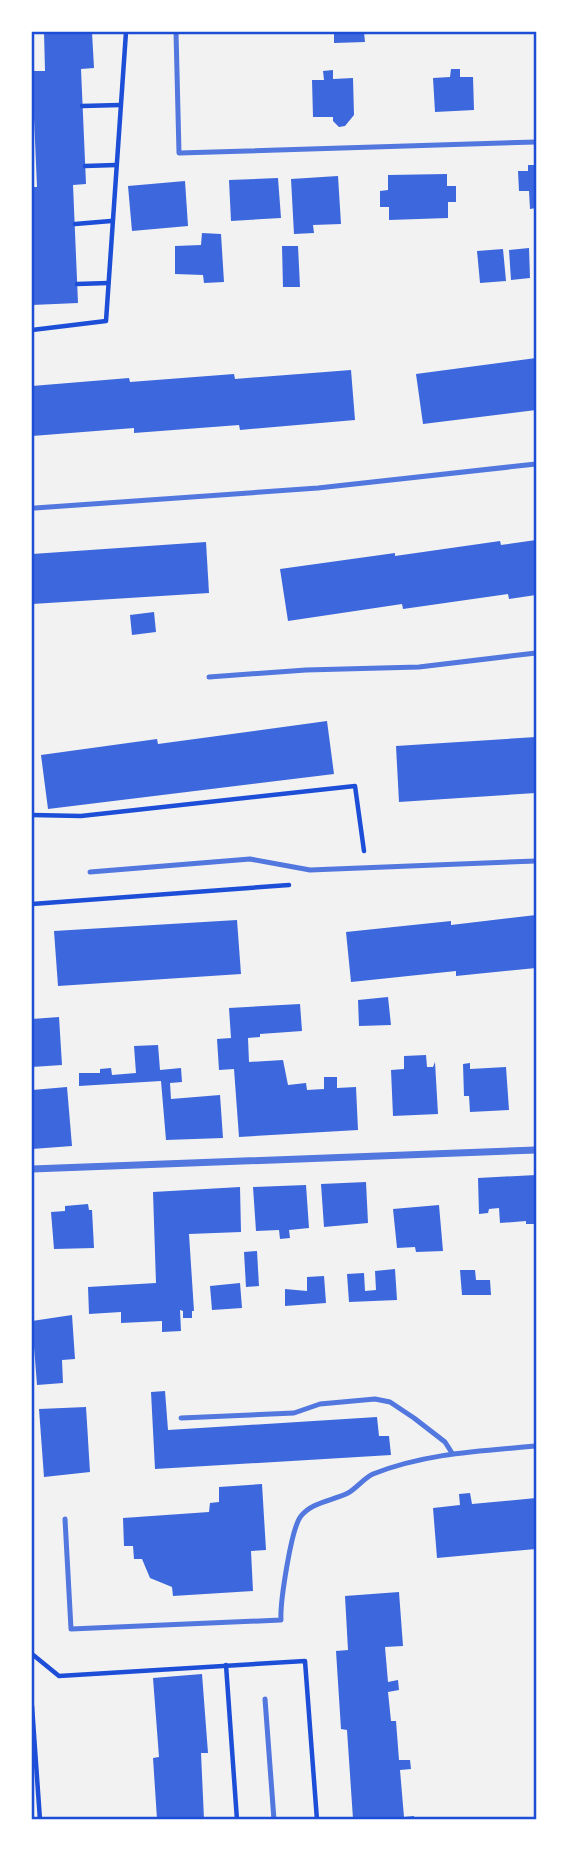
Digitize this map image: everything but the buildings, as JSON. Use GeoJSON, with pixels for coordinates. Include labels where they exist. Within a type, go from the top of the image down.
{"type":"FeatureCollection","features":[{"type":"Feature","properties":{"kind":"street"},"geometry":{"type":"LineString","coordinates":[[32,1169],[537,1150]]}},
{"type":"Feature","properties":{"kind":"lane"},"geometry":{"type":"LineString","coordinates":[[176,32],[179,153],[537,142]]}},
{"type":"Feature","properties":{"kind":"lane"},"geometry":{"type":"LineString","coordinates":[[35,508],[318,488],[537,464]]}},
{"type":"Feature","properties":{"kind":"lane"},"geometry":{"type":"LineString","coordinates":[[209,677],[306,670],[419,667],[537,653]]}},
{"type":"Feature","properties":{"kind":"lane"},"geometry":{"type":"LineString","coordinates":[[90,872],[250,859],[310,870],[537,860]]}},
{"type":"Feature","properties":{"kind":"lane"},"geometry":{"type":"LineString","coordinates":[[181,1418],[294,1413],[320,1404],[375,1399],[390,1402],[406,1413],[445,1442],[452,1453]]}},
{"type":"Feature","properties":{"kind":"lane"},"geometry":{"type":"LineString","coordinates":[[65,1519],[71,1629],[281,1620],[280,1602],[298,1518],[310,1506],[349,1492],[370,1475],[421,1459],[452,1453],[537,1446]]}},
{"type":"Feature","properties":{"kind":"lane"},"geometry":{"type":"LineString","coordinates":[[265,1699],[274,1819]]}},
{"type":"Feature","properties":{"kind":"path"},"geometry":{"type":"LineString","coordinates":[[32,330],[106,321],[126,32]]}},
{"type":"Feature","properties":{"kind":"path"},"geometry":{"type":"LineString","coordinates":[[82,106],[120,104]]}},
{"type":"Feature","properties":{"kind":"path"},"geometry":{"type":"LineString","coordinates":[[85,166],[116,165]]}},
{"type":"Feature","properties":{"kind":"path"},"geometry":{"type":"LineString","coordinates":[[75,224],[111,221]]}},
{"type":"Feature","properties":{"kind":"path"},"geometry":{"type":"LineString","coordinates":[[77,284],[108,283]]}},
{"type":"Feature","properties":{"kind":"path"},"geometry":{"type":"LineString","coordinates":[[32,815],[81,817],[355,786],[366,867]]}},
{"type":"Feature","properties":{"kind":"path"},"geometry":{"type":"LineString","coordinates":[[32,904],[292,885],[310,870]]}},
{"type":"Feature","properties":{"kind":"path"},"geometry":{"type":"LineString","coordinates":[[32,1654],[59,1676],[305,1661],[317,1819]]}},
{"type":"Feature","properties":{"kind":"path"},"geometry":{"type":"LineString","coordinates":[[226,1665],[237,1819]]}},
{"type":"Feature","properties":{"kind":"path"},"geometry":{"type":"LineString","coordinates":[[32,1706],[40,1819]]}}]}
